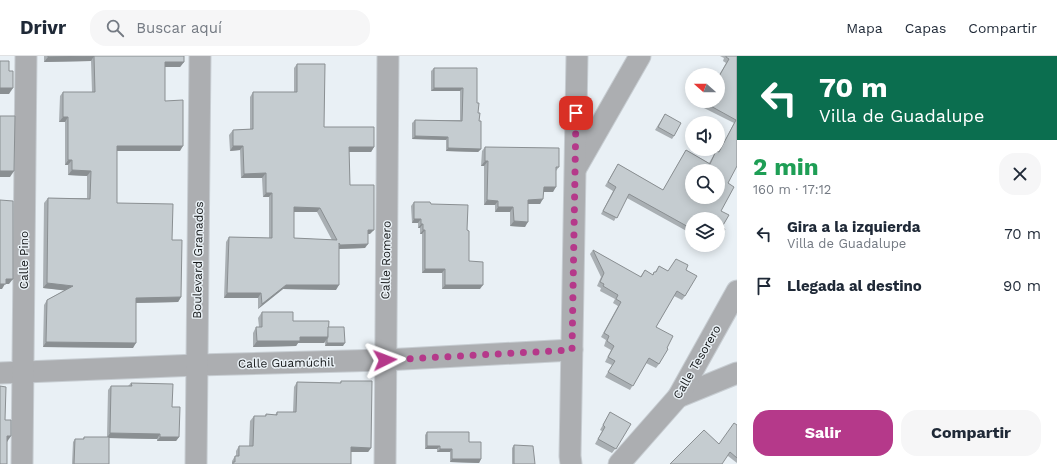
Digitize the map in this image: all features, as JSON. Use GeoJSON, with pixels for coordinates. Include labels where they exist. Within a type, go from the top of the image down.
{"type":"FeatureCollection","features":[{"type":"Feature","properties":{"kind":"street","name":"Calle Pino"},"geometry":{"type":"LineString","coordinates":[[22,464],[26,56]]}},
{"type":"Feature","properties":{"kind":"street","name":"Boulevard Granados"},"geometry":{"type":"LineString","coordinates":[[196,464],[200,56]]}},
{"type":"Feature","properties":{"kind":"street","name":"Calle Romero"},"geometry":{"type":"LineString","coordinates":[[385,464],[388,56]]}},
{"type":"Feature","properties":{"kind":"street"},"geometry":{"type":"LineString","coordinates":[[568,461],[572,350],[578,56]]}},
{"type":"Feature","properties":{"kind":"street"},"geometry":{"type":"LineString","coordinates":[[575,170],[640,56]]}},
{"type":"Feature","properties":{"kind":"street","name":"Calle Tesorero"},"geometry":{"type":"LineString","coordinates":[[619,464],[678,397],[737,291]]}},
{"type":"Feature","properties":{"kind":"street","name":"Calle Guamúchil"},"geometry":{"type":"LineString","coordinates":[[0,373],[197,365],[385,360],[572,350]]}},
{"type":"Feature","properties":{"kind":"street"},"geometry":{"type":"LineString","coordinates":[[678,397],[737,373]]}},
{"type":"Feature","properties":{"kind":"building"},"geometry":{"type":"Polygon","coordinates":[[[48,56],[94,56],[48,57],[48,56]]]}},
{"type":"Feature","properties":{"kind":"building"},"geometry":{"type":"Polygon","coordinates":[[[94,56],[184,56],[184,62],[165,62],[165,101],[183,100],[183,146],[117,146],[117,203],[173,204],[172,240],[182,240],[181,297],[136,298],[136,343],[46,342],[47,300],[73,286],[47,283],[48,198],[90,199],[91,171],[72,170],[72,160],[68,160],[68,117],[63,117],[63,92],[95,92],[94,56]]]}},
{"type":"Feature","properties":{"kind":"building"},"geometry":{"type":"Polygon","coordinates":[[[726,56],[737,56],[737,166],[728,183],[734,187],[725,204],[725,164],[710,164],[714,156],[725,156],[725,141],[736,120],[714,108],[725,108],[725,68],[724,68],[729,59],[726,56]]]}},
{"type":"Feature","properties":{"kind":"building"},"geometry":{"type":"Polygon","coordinates":[[[0,61],[9,61],[9,71],[13,71],[13,88],[0,88],[0,61]]]}},
{"type":"Feature","properties":{"kind":"building"},"geometry":{"type":"Polygon","coordinates":[[[297,64],[325,64],[324,127],[374,127],[374,147],[349,147],[350,185],[374,185],[374,230],[368,230],[368,244],[340,245],[339,243],[339,285],[286,285],[262,304],[261,293],[227,293],[229,237],[272,238],[272,193],[266,193],[266,173],[244,174],[243,146],[233,146],[233,130],[253,129],[253,92],[297,92],[297,64]],[[294,207],[294,238],[337,240],[320,208],[294,207]]]}},
{"type":"Feature","properties":{"kind":"building"},"geometry":{"type":"Polygon","coordinates":[[[434,68],[477,68],[477,103],[479,103],[479,121],[481,121],[481,149],[448,148],[448,137],[415,136],[415,120],[462,121],[463,88],[434,88],[434,68]]]}},
{"type":"Feature","properties":{"kind":"building"},"geometry":{"type":"Polygon","coordinates":[[[665,114],[681,123],[674,136],[658,127],[665,114]]]}},
{"type":"Feature","properties":{"kind":"building"},"geometry":{"type":"Polygon","coordinates":[[[0,116],[15,116],[14,171],[0,171],[0,116]]]}},
{"type":"Feature","properties":{"kind":"building"},"geometry":{"type":"Polygon","coordinates":[[[485,147],[559,148],[559,167],[556,167],[556,187],[544,187],[543,199],[528,200],[528,222],[514,221],[513,207],[498,207],[498,201],[487,200],[488,161],[485,161],[485,147]]]}},
{"type":"Feature","properties":{"kind":"building"},"geometry":{"type":"Polygon","coordinates":[[[685,152],[685,156],[696,156],[710,164],[685,164],[685,204],[725,204],[721,211],[723,212],[685,212],[685,225],[629,194],[617,218],[603,211],[616,187],[608,182],[618,164],[663,190],[685,152]]]}},
{"type":"Feature","properties":{"kind":"building"},"geometry":{"type":"Polygon","coordinates":[[[0,200],[13,201],[13,279],[6,279],[6,284],[0,284],[0,200]]]}},
{"type":"Feature","properties":{"kind":"building"},"geometry":{"type":"Polygon","coordinates":[[[414,202],[468,205],[467,230],[469,231],[469,261],[483,262],[483,285],[445,285],[445,269],[425,269],[425,230],[423,230],[421,219],[414,219],[414,202]]]}},
{"type":"Feature","properties":{"kind":"building"},"geometry":{"type":"Polygon","coordinates":[[[725,213],[729,215],[725,222],[725,213]]]}},
{"type":"Feature","properties":{"kind":"building"},"geometry":{"type":"Polygon","coordinates":[[[593,250],[641,277],[645,270],[653,275],[659,266],[668,271],[676,259],[688,265],[686,270],[697,276],[685,296],[677,291],[656,327],[673,336],[667,348],[668,349],[659,364],[649,358],[633,386],[608,372],[615,361],[608,357],[614,346],[607,341],[609,336],[604,333],[621,302],[616,299],[618,295],[603,286],[604,284],[600,282],[604,273],[593,250]]]}},
{"type":"Feature","properties":{"kind":"building"},"geometry":{"type":"Polygon","coordinates":[[[262,312],[293,312],[293,321],[329,321],[328,337],[300,337],[300,341],[257,341],[256,327],[262,327],[262,312]]]}},
{"type":"Feature","properties":{"kind":"building"},"geometry":{"type":"Polygon","coordinates":[[[328,327],[344,327],[345,343],[327,343],[328,327]]]}},
{"type":"Feature","properties":{"kind":"building"},"geometry":{"type":"Polygon","coordinates":[[[341,381],[372,381],[371,448],[351,447],[351,464],[233,464],[233,462],[235,462],[235,456],[239,456],[239,446],[253,446],[254,416],[266,416],[266,414],[277,415],[277,412],[296,412],[297,382],[341,383],[341,381]]]}},
{"type":"Feature","properties":{"kind":"building"},"geometry":{"type":"Polygon","coordinates":[[[131,383],[173,384],[172,407],[180,407],[179,437],[160,437],[160,434],[110,433],[111,386],[132,386],[131,383]]]}},
{"type":"Feature","properties":{"kind":"building"},"geometry":{"type":"Polygon","coordinates":[[[0,386],[6,387],[5,420],[11,420],[11,436],[7,436],[7,464],[0,464],[0,386]]]}},
{"type":"Feature","properties":{"kind":"building"},"geometry":{"type":"Polygon","coordinates":[[[610,412],[631,424],[616,449],[598,439],[605,427],[603,425],[610,412]]]}},
{"type":"Feature","properties":{"kind":"building"},"geometry":{"type":"Polygon","coordinates":[[[734,423],[737,425],[737,458],[730,452],[722,464],[670,464],[704,430],[719,444],[734,423]]]}},
{"type":"Feature","properties":{"kind":"building"},"geometry":{"type":"Polygon","coordinates":[[[427,432],[469,432],[469,442],[481,442],[481,459],[452,459],[452,449],[440,449],[440,446],[427,446],[427,432]]]}},
{"type":"Feature","properties":{"kind":"building"},"geometry":{"type":"Polygon","coordinates":[[[84,437],[109,437],[109,464],[74,464],[75,439],[84,439],[84,437]]]}},
{"type":"Feature","properties":{"kind":"building"},"geometry":{"type":"Polygon","coordinates":[[[514,445],[533,446],[535,464],[514,464],[514,445]]]}},
{"type":"Feature","properties":{"kind":"route"},"geometry":{"type":"LineString","coordinates":[[385,360],[572,350],[576,113]]}}]}
